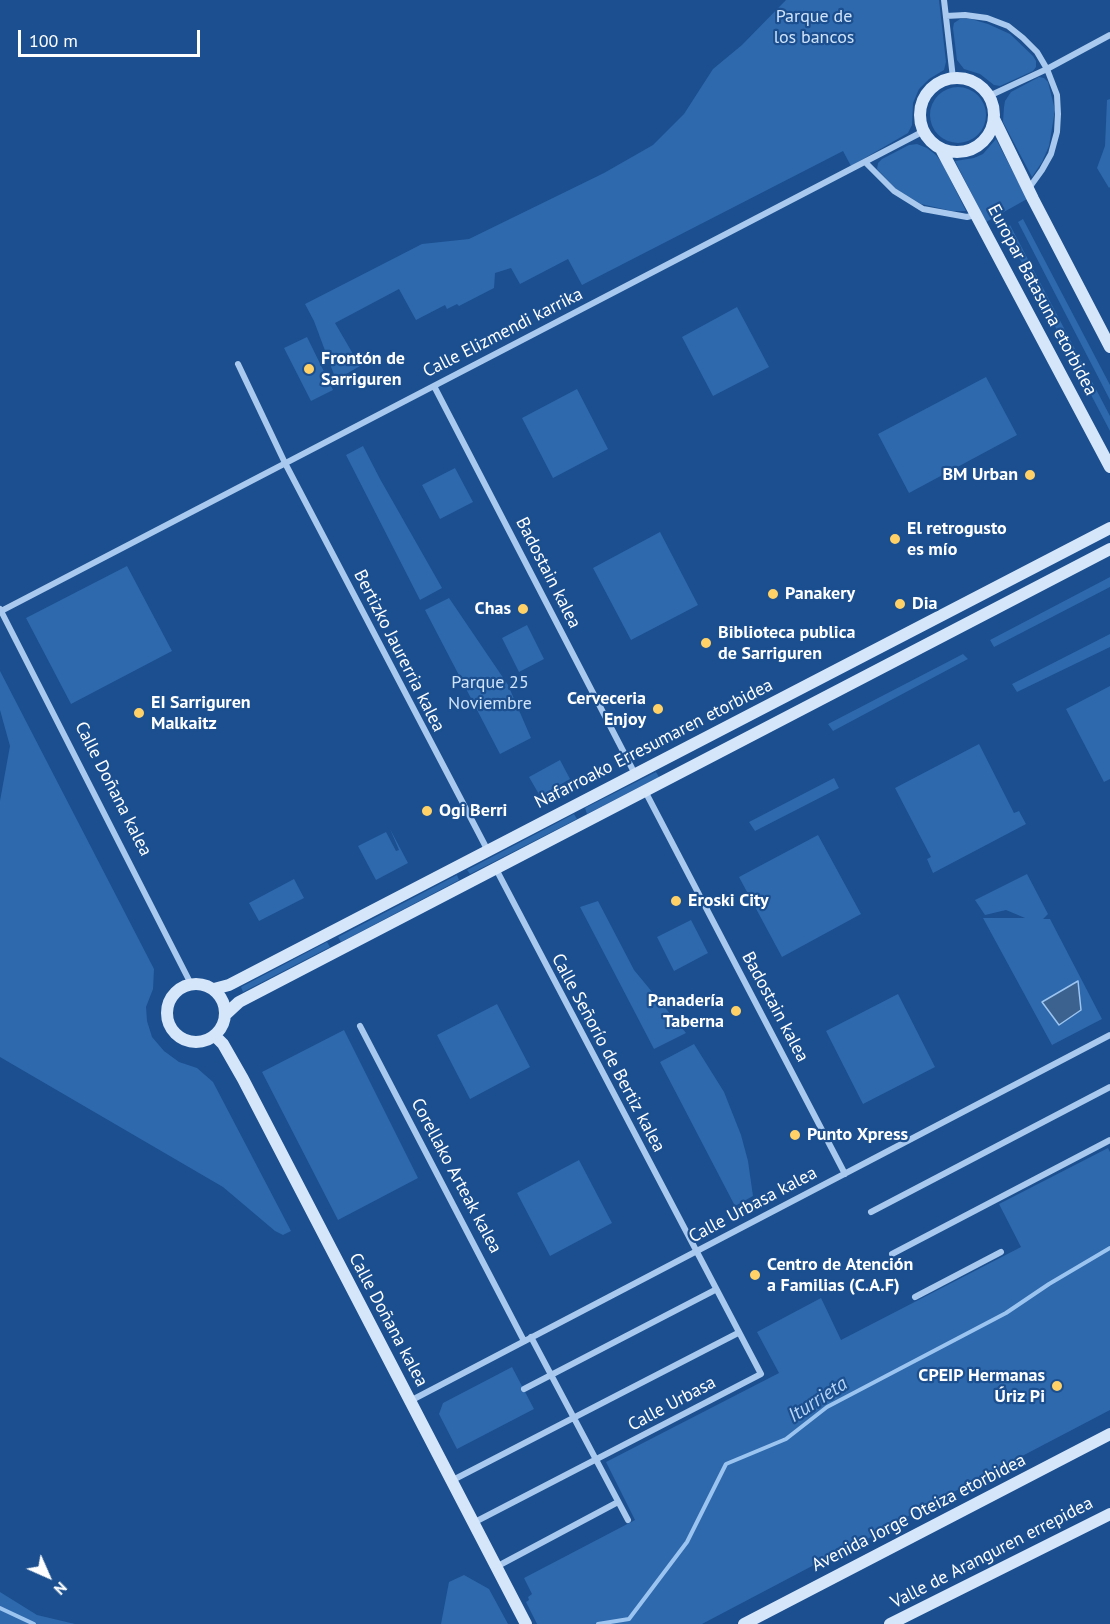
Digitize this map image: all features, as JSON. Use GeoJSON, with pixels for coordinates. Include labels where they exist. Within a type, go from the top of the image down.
{"type":"FeatureCollection","features":[{"type":"Feature","properties":{"kind":"street"},"geometry":{"type":"LineString","coordinates":[[944,0],[953,78]]}},
{"type":"Feature","properties":{"kind":"street"},"geometry":{"type":"LineString","coordinates":[[946,16],[965,15],[987,18],[1008,26],[1037,52],[1047,69],[1057,95],[1057,132],[1051,154],[1028,189]]}},
{"type":"Feature","properties":{"kind":"street"},"geometry":{"type":"LineString","coordinates":[[989,96],[1047,69],[1110,35]]}},
{"type":"Feature","properties":{"kind":"street"},"geometry":{"type":"LineString","coordinates":[[964,78],[983,87],[989,96],[994,119],[985,140],[975,147],[953,152],[941,149],[931,142],[920,120],[920,108],[924,97],[932,87],[941,81],[964,78]]}},
{"type":"Feature","properties":{"kind":"street"},"geometry":{"type":"LineString","coordinates":[[994,119],[1110,347]]}},
{"type":"Feature","properties":{"kind":"street","name":"Calle Elizmendi karrika"},"geometry":{"type":"LineString","coordinates":[[1,610],[924,131]]}},
{"type":"Feature","properties":{"kind":"street","name":"Europar Batasuna etorbidea"},"geometry":{"type":"LineString","coordinates":[[941,149],[1110,467]]}},
{"type":"Feature","properties":{"kind":"street"},"geometry":{"type":"LineString","coordinates":[[865,162],[894,191],[922,208],[967,217],[977,215]]}},
{"type":"Feature","properties":{"kind":"street"},"geometry":{"type":"LineString","coordinates":[[238,364],[285,463]]}},
{"type":"Feature","properties":{"kind":"street","name":"Badostain kalea"},"geometry":{"type":"LineString","coordinates":[[434,386],[635,774]]}},
{"type":"Feature","properties":{"kind":"street","name":"Bertizko Jaurerria kalea"},"geometry":{"type":"LineString","coordinates":[[285,463],[488,851]]}},
{"type":"Feature","properties":{"kind":"street","name":"Nafarroako Erresumaren etorbidea"},"geometry":{"type":"LineString","coordinates":[[214,989],[229,985],[1110,528]]}},
{"type":"Feature","properties":{"kind":"street","name":"Nafarroako Erresumaren etorbidea"},"geometry":{"type":"LineString","coordinates":[[226,1014],[239,1002],[1110,549]]}},
{"type":"Feature","properties":{"kind":"street","name":"Calle Doñana kalea"},"geometry":{"type":"LineString","coordinates":[[1,610],[191,984]]}},
{"type":"Feature","properties":{"kind":"street","name":"Badostain kalea"},"geometry":{"type":"LineString","coordinates":[[645,791],[845,1174]]}},
{"type":"Feature","properties":{"kind":"street","name":"Calle Señorío de Bertiz kalea"},"geometry":{"type":"LineString","coordinates":[[495,869],[695,1252]]}},
{"type":"Feature","properties":{"kind":"street"},"geometry":{"type":"LineString","coordinates":[[191,984],[201,984],[214,989],[223,1000],[226,1014],[215,1036],[204,1042],[189,1042],[176,1034],[167,1017],[169,1002],[181,988],[191,984]]}},
{"type":"Feature","properties":{"kind":"street","name":"Corellako Arteak kalea"},"geometry":{"type":"LineString","coordinates":[[360,1026],[524,1341]]}},
{"type":"Feature","properties":{"kind":"street","name":"Calle Urbasa kalea"},"geometry":{"type":"LineString","coordinates":[[410,1401],[1110,1035]]}},
{"type":"Feature","properties":{"kind":"street","name":"Calle Doñana kalea"},"geometry":{"type":"LineString","coordinates":[[215,1036],[223,1044],[243,1078],[526,1624]]}},
{"type":"Feature","properties":{"kind":"street"},"geometry":{"type":"LineString","coordinates":[[871,1212],[1110,1087]]}},
{"type":"Feature","properties":{"kind":"street"},"geometry":{"type":"LineString","coordinates":[[892,1254],[1110,1140]]}},
{"type":"Feature","properties":{"kind":"street"},"geometry":{"type":"LineString","coordinates":[[695,1252],[738,1333]]}},
{"type":"Feature","properties":{"kind":"street"},"geometry":{"type":"LineString","coordinates":[[915,1297],[1001,1252]]}},
{"type":"Feature","properties":{"kind":"street"},"geometry":{"type":"LineString","coordinates":[[524,1389],[716,1290]]}},
{"type":"Feature","properties":{"kind":"street","name":"Calle Urbasa"},"geometry":{"type":"LineString","coordinates":[[451,1481],[738,1333],[761,1374],[473,1523]]}},
{"type":"Feature","properties":{"kind":"street"},"geometry":{"type":"LineString","coordinates":[[531,1337],[628,1520]]}},
{"type":"Feature","properties":{"kind":"street","name":"Avenida Jorge Oteiza etorbidea"},"geometry":{"type":"LineString","coordinates":[[744,1624],[1110,1434]]}},
{"type":"Feature","properties":{"kind":"street"},"geometry":{"type":"LineString","coordinates":[[496,1567],[618,1502]]}},
{"type":"Feature","properties":{"kind":"street","name":"Valle de Aranguren errepidea"},"geometry":{"type":"LineString","coordinates":[[890,1624],[1110,1514]]}},
{"type":"Feature","properties":{"kind":"green space","name":"Parque de los bancos"},"geometry":{"type":"Polygon","coordinates":[[[786,0],[939,0],[946,62],[944,70],[929,79],[919,89],[913,103],[912,125],[908,133],[851,166],[843,151],[582,285],[568,259],[520,284],[511,268],[495,273],[494,288],[459,306],[457,304],[447,309],[445,305],[416,320],[399,289],[335,323],[360,366],[336,380],[314,321],[305,304],[422,244],[469,239],[604,173],[653,145],[684,114],[713,69],[742,45],[786,0]]]}},
{"type":"Feature","properties":{"kind":"green space"},"geometry":{"type":"Polygon","coordinates":[[[960,19],[971,19],[988,24],[1010,34],[1033,56],[1036,67],[1033,71],[1000,86],[994,85],[980,74],[964,69],[957,60],[953,28],[954,23],[960,19]]]}},
{"type":"Feature","properties":{"kind":"green space"},"geometry":{"type":"Polygon","coordinates":[[[1039,77],[1048,82],[1055,110],[1049,146],[1032,177],[1003,122],[1004,107],[1011,92],[1039,77]]]}},
{"type":"Feature","properties":{"kind":"green space"},"geometry":{"type":"Polygon","coordinates":[[[958,87],[969,89],[978,95],[984,104],[986,115],[984,126],[978,135],[969,141],[958,143],[947,141],[938,135],[932,126],[930,115],[932,104],[938,95],[947,89],[958,87]]]}},
{"type":"Feature","properties":{"kind":"green space"},"geometry":{"type":"Polygon","coordinates":[[[1110,99],[1109,188],[1097,168],[1105,146],[1107,100],[1110,99]]]}},
{"type":"Feature","properties":{"kind":"green space"},"geometry":{"type":"Polygon","coordinates":[[[996,139],[1027,199],[986,222],[955,161],[983,154],[996,139]]]}},
{"type":"Feature","properties":{"kind":"green space"},"geometry":{"type":"Polygon","coordinates":[[[917,144],[927,148],[942,163],[966,211],[952,211],[921,204],[896,189],[877,169],[882,159],[909,145],[917,144]]]}},
{"type":"Feature","properties":{"kind":"green space"},"geometry":{"type":"Polygon","coordinates":[[[1023,219],[1110,385],[1110,400],[1018,222],[1023,219]]]}},
{"type":"Feature","properties":{"kind":"green space"},"geometry":{"type":"Polygon","coordinates":[[[1010,225],[1110,416],[1110,431],[1004,229],[1010,225]]]}},
{"type":"Feature","properties":{"kind":"green space"},"geometry":{"type":"Polygon","coordinates":[[[737,307],[769,367],[713,396],[682,337],[737,307]]]}},
{"type":"Feature","properties":{"kind":"green space","name":"Frontón de Sarriguren"},"geometry":{"type":"Polygon","coordinates":[[[307,337],[333,390],[311,401],[284,348],[307,337]]]}},
{"type":"Feature","properties":{"kind":"green space"},"geometry":{"type":"Polygon","coordinates":[[[986,377],[1017,435],[909,493],[878,434],[986,377]]]}},
{"type":"Feature","properties":{"kind":"green space"},"geometry":{"type":"Polygon","coordinates":[[[577,389],[608,449],[553,478],[522,418],[577,389]]]}},
{"type":"Feature","properties":{"kind":"green space"},"geometry":{"type":"Polygon","coordinates":[[[363,446],[442,588],[420,600],[346,455],[363,446]]]}},
{"type":"Feature","properties":{"kind":"green space"},"geometry":{"type":"Polygon","coordinates":[[[455,468],[473,502],[440,519],[422,485],[455,468]]]}},
{"type":"Feature","properties":{"kind":"green space"},"geometry":{"type":"Polygon","coordinates":[[[660,532],[698,605],[631,640],[593,568],[660,532]]]}},
{"type":"Feature","properties":{"kind":"green space"},"geometry":{"type":"Polygon","coordinates":[[[127,566],[172,651],[71,704],[26,618],[127,566]]]}},
{"type":"Feature","properties":{"kind":"green space"},"geometry":{"type":"Polygon","coordinates":[[[1110,577],[1110,587],[994,647],[990,640],[1110,577]]]}},
{"type":"Feature","properties":{"kind":"green space","name":"Parque 25 Noviembre"},"geometry":{"type":"Polygon","coordinates":[[[449,598],[508,685],[531,738],[500,754],[425,610],[449,598]]]}},
{"type":"Feature","properties":{"kind":"green space"},"geometry":{"type":"Polygon","coordinates":[[[527,625],[544,659],[519,672],[502,638],[527,625]]]}},
{"type":"Feature","properties":{"kind":"green space"},"geometry":{"type":"Polygon","coordinates":[[[1110,634],[1110,647],[1017,692],[1012,684],[1110,634]]]}},
{"type":"Feature","properties":{"kind":"green space"},"geometry":{"type":"Polygon","coordinates":[[[963,654],[968,659],[833,731],[828,724],[963,654]]]}},
{"type":"Feature","properties":{"kind":"green space"},"geometry":{"type":"Polygon","coordinates":[[[0,671],[154,969],[153,989],[146,1007],[152,1037],[164,1051],[179,1062],[197,1068],[213,1082],[291,1231],[283,1235],[275,1231],[223,1187],[0,1057],[0,801],[10,746],[0,710],[0,671]]]}},
{"type":"Feature","properties":{"kind":"green space"},"geometry":{"type":"Polygon","coordinates":[[[1110,686],[1110,779],[1104,782],[1066,709],[1110,686]]]}},
{"type":"Feature","properties":{"kind":"green space"},"geometry":{"type":"Polygon","coordinates":[[[979,744],[1014,813],[1019,811],[1026,824],[933,873],[927,859],[931,857],[895,788],[979,744]]]}},
{"type":"Feature","properties":{"kind":"green space"},"geometry":{"type":"Polygon","coordinates":[[[560,760],[570,779],[540,796],[529,777],[560,760]]]}},
{"type":"Feature","properties":{"kind":"green space"},"geometry":{"type":"Polygon","coordinates":[[[656,772],[659,777],[587,814],[585,808],[656,772]]]}},
{"type":"Feature","properties":{"kind":"green space"},"geometry":{"type":"Polygon","coordinates":[[[834,778],[839,788],[755,831],[749,822],[834,778]]]}},
{"type":"Feature","properties":{"kind":"green space"},"geometry":{"type":"Polygon","coordinates":[[[574,814],[577,819],[470,874],[467,870],[574,814]]]}},
{"type":"Feature","properties":{"kind":"green space"},"geometry":{"type":"Polygon","coordinates":[[[390,829],[408,863],[376,880],[358,846],[386,832],[396,851],[399,850],[390,829]]]}},
{"type":"Feature","properties":{"kind":"green space"},"geometry":{"type":"Polygon","coordinates":[[[818,835],[861,914],[782,957],[739,877],[818,835]]]}},
{"type":"Feature","properties":{"kind":"green space"},"geometry":{"type":"Polygon","coordinates":[[[1027,874],[1048,914],[1043,919],[1050,919],[1102,1019],[1052,1045],[983,918],[1025,918],[1006,910],[985,915],[975,900],[1027,874]]]}},
{"type":"Feature","properties":{"kind":"green space"},"geometry":{"type":"Polygon","coordinates":[[[457,875],[459,880],[341,942],[338,937],[457,875]]]}},
{"type":"Feature","properties":{"kind":"green space"},"geometry":{"type":"Polygon","coordinates":[[[294,879],[304,898],[259,921],[249,903],[294,879]]]}},
{"type":"Feature","properties":{"kind":"green space"},"geometry":{"type":"Polygon","coordinates":[[[598,901],[634,970],[686,1033],[654,1049],[580,907],[598,901]]]}},
{"type":"Feature","properties":{"kind":"green space"},"geometry":{"type":"Polygon","coordinates":[[[691,920],[708,953],[674,971],[657,937],[691,920]]]}},
{"type":"Feature","properties":{"kind":"green space"},"geometry":{"type":"Polygon","coordinates":[[[327,942],[330,947],[243,992],[241,987],[327,942]]]}},
{"type":"Feature","properties":{"kind":"green space"},"geometry":{"type":"Polygon","coordinates":[[[898,994],[935,1067],[863,1104],[826,1031],[898,994]]]}},
{"type":"Feature","properties":{"kind":"green space"},"geometry":{"type":"Polygon","coordinates":[[[497,1004],[530,1067],[470,1099],[437,1035],[497,1004]]]}},
{"type":"Feature","properties":{"kind":"green space"},"geometry":{"type":"Polygon","coordinates":[[[344,1030],[418,1178],[338,1220],[262,1072],[344,1030]]]}},
{"type":"Feature","properties":{"kind":"green space"},"geometry":{"type":"Polygon","coordinates":[[[694,1044],[724,1092],[741,1135],[748,1161],[753,1196],[735,1206],[660,1062],[694,1044]]]}},
{"type":"Feature","properties":{"kind":"green space"},"geometry":{"type":"Polygon","coordinates":[[[1108,1148],[1110,1152],[1110,1410],[835,1557],[833,1555],[702,1624],[537,1624],[526,1602],[532,1594],[524,1578],[635,1520],[606,1462],[779,1373],[757,1332],[821,1298],[841,1340],[1021,1247],[999,1204],[1108,1148]]]}},
{"type":"Feature","properties":{"kind":"green space"},"geometry":{"type":"Polygon","coordinates":[[[579,1160],[612,1223],[550,1256],[517,1193],[579,1160]]]}},
{"type":"Feature","properties":{"kind":"green space"},"geometry":{"type":"Polygon","coordinates":[[[512,1367],[534,1409],[457,1449],[439,1414],[443,1403],[512,1367]]]}},
{"type":"Feature","properties":{"kind":"green space"},"geometry":{"type":"Polygon","coordinates":[[[464,1575],[489,1589],[508,1624],[441,1624],[449,1582],[464,1575]]]}},
{"type":"Feature","properties":{"kind":"green space"},"geometry":{"type":"Polygon","coordinates":[[[0,1592],[37,1615],[75,1624],[0,1624],[0,1592]]]}},
{"type":"Feature","properties":{"kind":"shaded area"},"geometry":{"type":"Polygon","coordinates":[[[1078,981],[1081,1010],[1059,1025],[1042,1002],[1078,981]]]}},
{"type":"Feature","properties":{"kind":"waterway","name":"Iturrieta"},"geometry":{"type":"LineString","coordinates":[[598,1624],[629,1619],[687,1542],[726,1464],[786,1439],[827,1407],[1006,1313],[1049,1284],[1110,1248]]}},
{"type":"Feature","properties":{"kind":"waterway","name":"Iturrieta"},"geometry":{"type":"LineString","coordinates":[[0,1608],[34,1624]]}},
{"type":"Feature","properties":{"kind":"place","name":"Frontón de Sarriguren"},"geometry":{"type":"Point","coordinates":[309,369]}},
{"type":"Feature","properties":{"kind":"place","name":"BM Urban"},"geometry":{"type":"Point","coordinates":[1030,475]}},
{"type":"Feature","properties":{"kind":"place","name":"El retrogusto es mío"},"geometry":{"type":"Point","coordinates":[895,539]}},
{"type":"Feature","properties":{"kind":"place","name":"Panakery"},"geometry":{"type":"Point","coordinates":[773,594]}},
{"type":"Feature","properties":{"kind":"place","name":"Dia"},"geometry":{"type":"Point","coordinates":[900,604]}},
{"type":"Feature","properties":{"kind":"place","name":"Chas"},"geometry":{"type":"Point","coordinates":[523,609]}},
{"type":"Feature","properties":{"kind":"place","name":"Biblioteca publica de Sarriguren"},"geometry":{"type":"Point","coordinates":[706,643]}},
{"type":"Feature","properties":{"kind":"place","name":"Cerveceria Enjoy"},"geometry":{"type":"Point","coordinates":[658,709]}},
{"type":"Feature","properties":{"kind":"place","name":"EI Sarriguren Malkaitz"},"geometry":{"type":"Point","coordinates":[139,713]}},
{"type":"Feature","properties":{"kind":"place","name":"Ogi Berri"},"geometry":{"type":"Point","coordinates":[427,811]}},
{"type":"Feature","properties":{"kind":"place","name":"Eroski City"},"geometry":{"type":"Point","coordinates":[676,901]}},
{"type":"Feature","properties":{"kind":"place","name":"Panadería Taberna"},"geometry":{"type":"Point","coordinates":[736,1011]}},
{"type":"Feature","properties":{"kind":"place","name":"Punto Xpress"},"geometry":{"type":"Point","coordinates":[795,1135]}},
{"type":"Feature","properties":{"kind":"place","name":"Centro de Atención a Familias (C.A.F)"},"geometry":{"type":"Point","coordinates":[755,1275]}},
{"type":"Feature","properties":{"kind":"place","name":"CPEIP Hermanas Úriz Pi"},"geometry":{"type":"Point","coordinates":[1057,1386]}}]}
